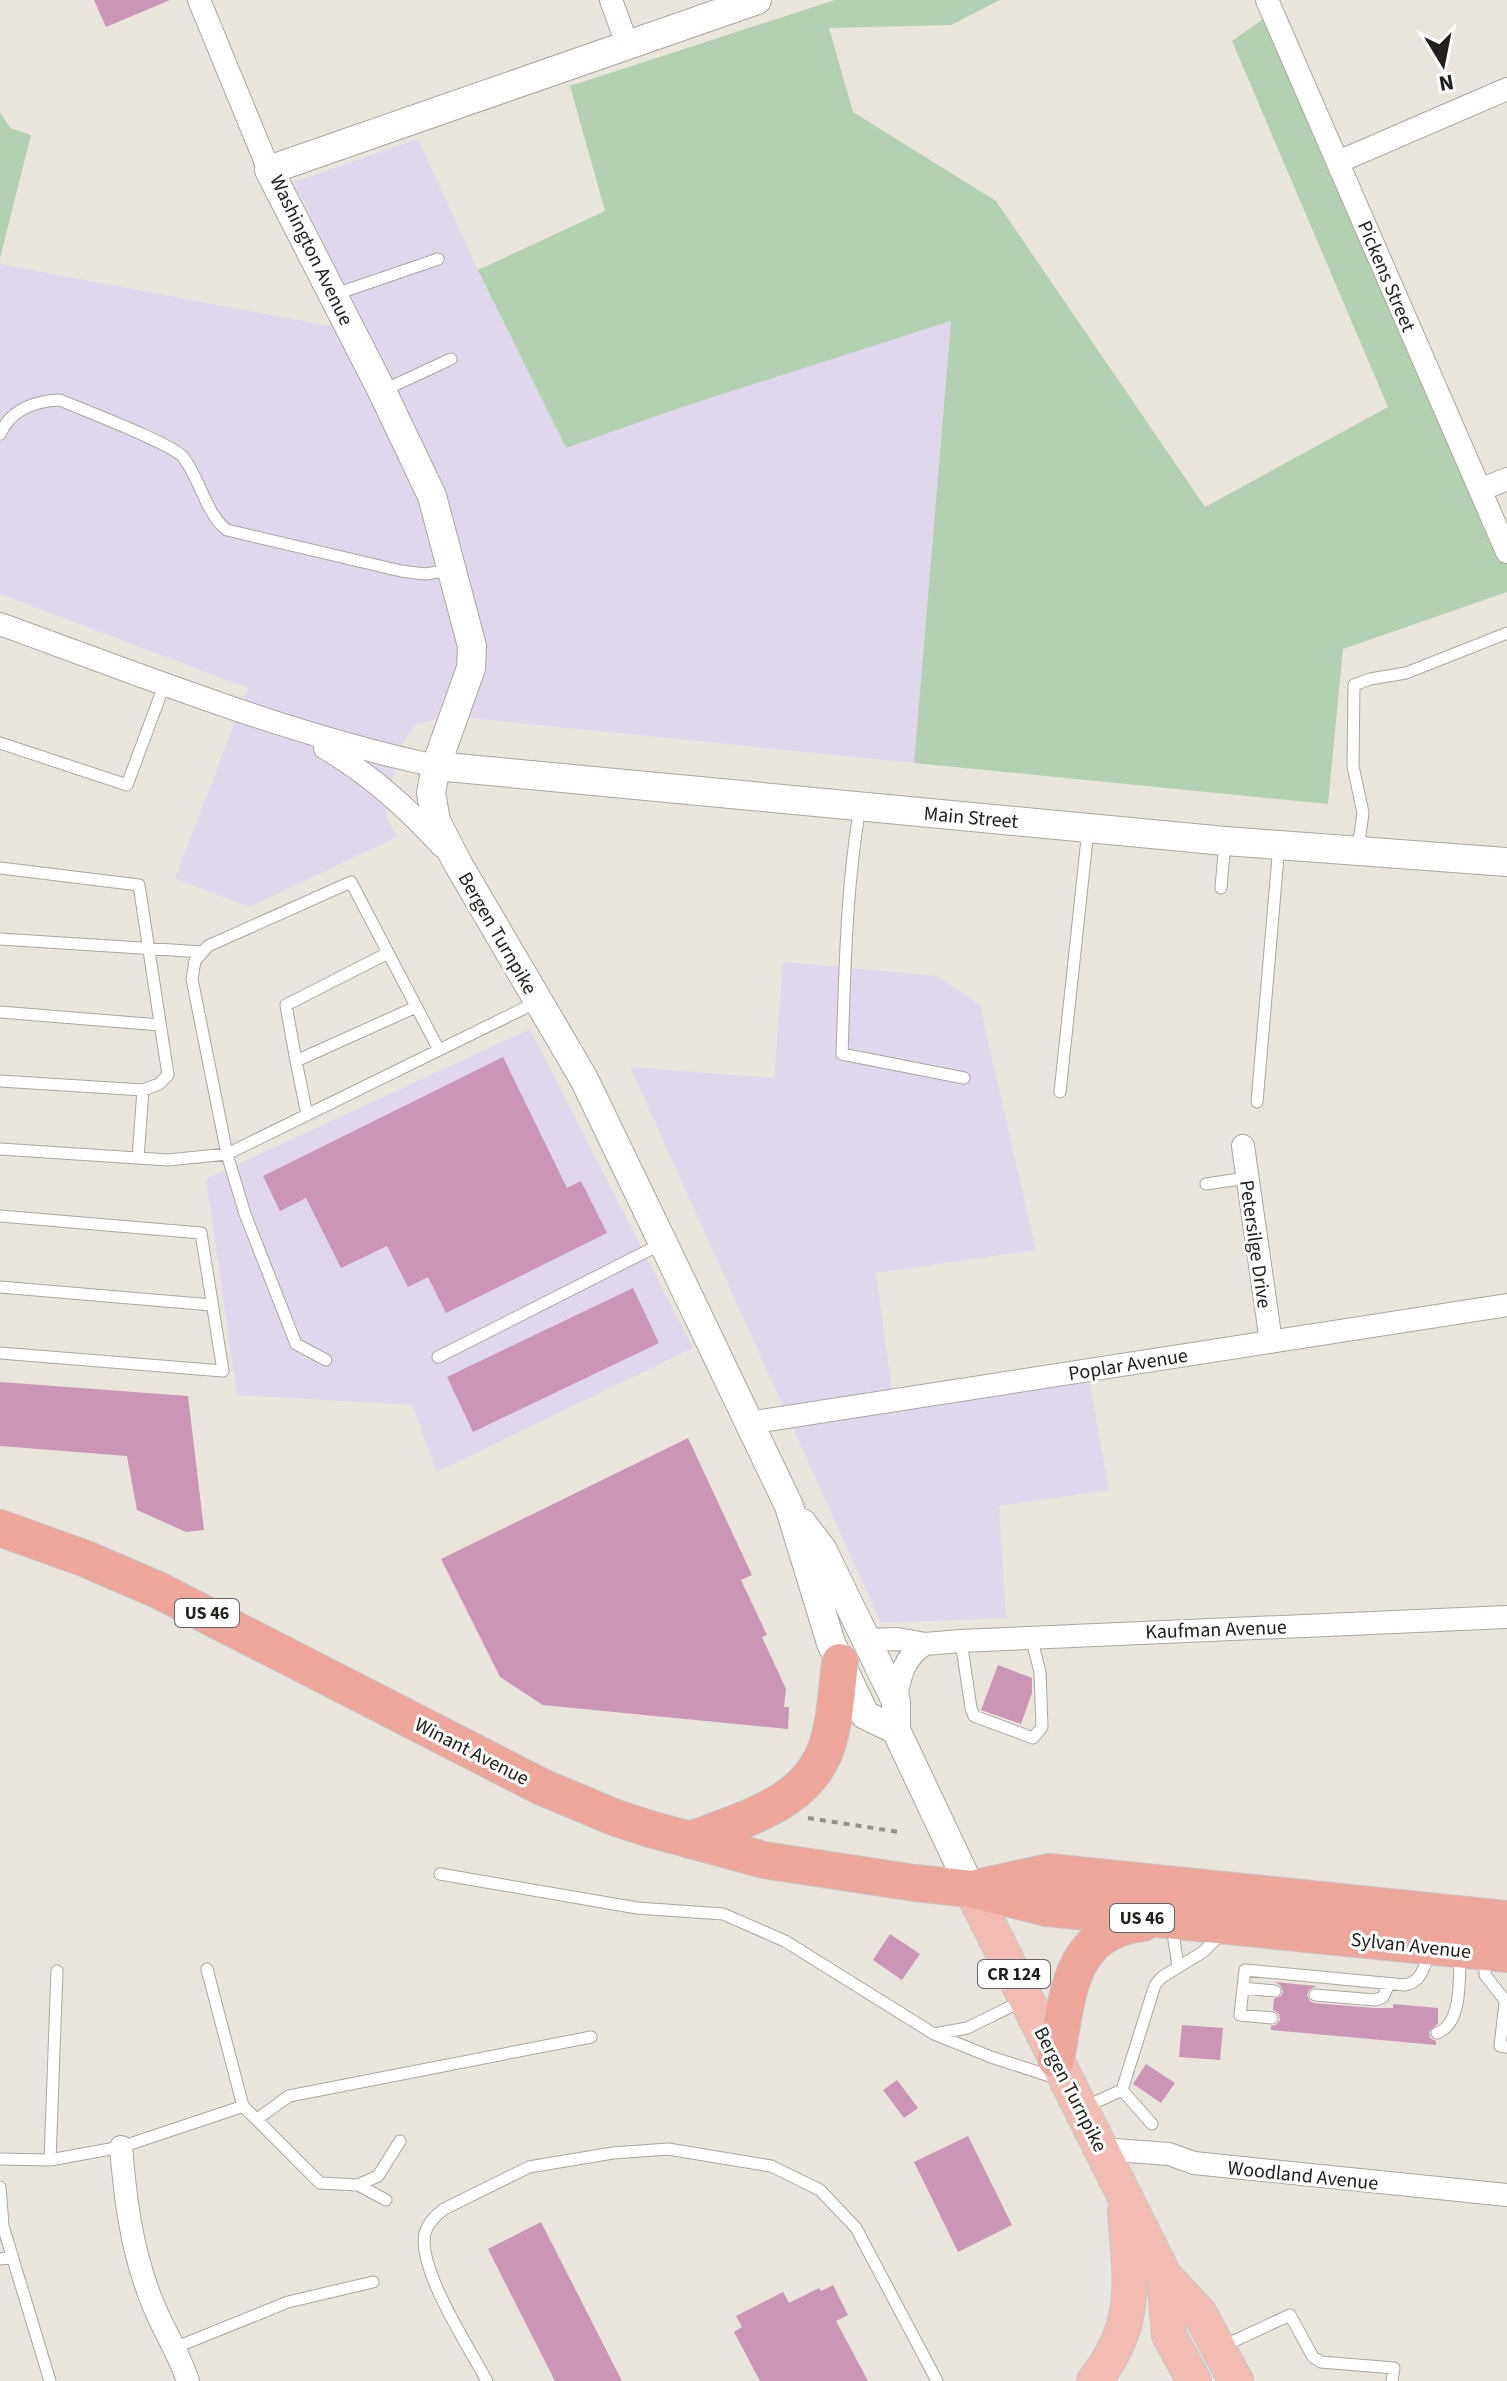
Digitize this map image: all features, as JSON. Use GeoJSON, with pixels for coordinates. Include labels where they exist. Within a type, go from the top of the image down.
{"type":"FeatureCollection","features":[{"type":"Feature","properties":{"kind":"highway","name":"Winant Avenue"},"geometry":{"type":"LineString","coordinates":[[0,1528],[86,1559],[158,1590],[572,1801],[616,1818],[791,1865],[971,1889]]}},
{"type":"Feature","properties":{"kind":"highway"},"geometry":{"type":"LineString","coordinates":[[690,1840],[776,1806],[810,1778],[825,1754],[853,1651]]}},
{"type":"Feature","properties":{"kind":"highway","name":"Sylvan Avenue"},"geometry":{"type":"LineString","coordinates":[[971,1889],[1049,1872],[1507,1919]]}},
{"type":"Feature","properties":{"kind":"highway","name":"US 46"},"geometry":{"type":"LineString","coordinates":[[971,1889],[1047,1908],[1229,1927]]}},
{"type":"Feature","properties":{"kind":"highway"},"geometry":{"type":"LineString","coordinates":[[1068,2083],[1072,1977],[1084,1953],[1096,1941],[1123,1927],[1171,1921]]}},
{"type":"Feature","properties":{"kind":"highway","name":"Sylvan Avenue"},"geometry":{"type":"LineString","coordinates":[[1229,1927],[1471,1951]]}},
{"type":"Feature","properties":{"kind":"main road","name":"Bergen Turnpike"},"geometry":{"type":"LineString","coordinates":[[971,1889],[1164,2275],[1200,2314],[1236,2381]]}},
{"type":"Feature","properties":{"kind":"main road"},"geometry":{"type":"LineString","coordinates":[[1094,2381],[1104,2369],[1121,2335],[1131,2293],[1124,2195]]}},
{"type":"Feature","properties":{"kind":"main road","name":"Bergen Turnpike"},"geometry":{"type":"LineString","coordinates":[[1164,2275],[1169,2335],[1194,2381]]}},
{"type":"Feature","properties":{"kind":"street"},"geometry":{"type":"LineString","coordinates":[[199,0],[269,170]]}},
{"type":"Feature","properties":{"kind":"street"},"geometry":{"type":"LineString","coordinates":[[611,0],[627,44]]}},
{"type":"Feature","properties":{"kind":"street","name":"Washington Avenue"},"geometry":{"type":"LineString","coordinates":[[436,766],[471,668],[472,646],[432,496],[269,170],[757,0]]}},
{"type":"Feature","properties":{"kind":"street","name":"Pickens Street"},"geometry":{"type":"LineString","coordinates":[[1267,0],[1507,552]]}},
{"type":"Feature","properties":{"kind":"street"},"geometry":{"type":"LineString","coordinates":[[1338,162],[1507,89]]}},
{"type":"Feature","properties":{"kind":"street"},"geometry":{"type":"LineString","coordinates":[[1480,490],[1507,479]]}},
{"type":"Feature","properties":{"kind":"street"},"geometry":{"type":"LineString","coordinates":[[0,624],[297,731],[436,766]]}},
{"type":"Feature","properties":{"kind":"street"},"geometry":{"type":"LineString","coordinates":[[297,731],[350,762],[391,793],[458,864]]}},
{"type":"Feature","properties":{"kind":"street","name":"Main Street"},"geometry":{"type":"LineString","coordinates":[[436,766],[1225,841],[1507,862]]}},
{"type":"Feature","properties":{"kind":"street","name":"Bergen Turnpike"},"geometry":{"type":"LineString","coordinates":[[436,766],[431,793],[436,821],[537,1002],[584,1079],[663,1243],[789,1506],[831,1643],[853,1651],[896,1701],[896,1730],[971,1889]]}},
{"type":"Feature","properties":{"kind":"street","name":"Petersilge Drive"},"geometry":{"type":"LineString","coordinates":[[1243,1146],[1271,1342]]}},
{"type":"Feature","properties":{"kind":"street","name":"Poplar Avenue"},"geometry":{"type":"LineString","coordinates":[[749,1423],[1507,1305]]}},
{"type":"Feature","properties":{"kind":"street","name":"Kaufman Avenue"},"geometry":{"type":"LineString","coordinates":[[853,1651],[898,1639],[925,1644],[1507,1617]]}},
{"type":"Feature","properties":{"kind":"street"},"geometry":{"type":"LineString","coordinates":[[896,1701],[904,1666],[913,1651],[925,1644]]}},
{"type":"Feature","properties":{"kind":"street","name":"Bergen Turnpike"},"geometry":{"type":"LineString","coordinates":[[853,1651],[865,1715],[896,1730]]}},
{"type":"Feature","properties":{"kind":"street"},"geometry":{"type":"LineString","coordinates":[[121,2147],[125,2196],[148,2293],[188,2381]]}},
{"type":"Feature","properties":{"kind":"street","name":"Woodland Avenue"},"geometry":{"type":"LineString","coordinates":[[1101,2149],[1169,2154],[1194,2163],[1507,2195]]}},
{"type":"Feature","properties":{"kind":"lane"},"geometry":{"type":"LineString","coordinates":[[333,295],[438,259]]}},
{"type":"Feature","properties":{"kind":"lane"},"geometry":{"type":"LineString","coordinates":[[382,391],[451,359]]}},
{"type":"Feature","properties":{"kind":"lane"},"geometry":{"type":"LineString","coordinates":[[0,434],[14,416],[28,405],[60,400],[181,454],[195,475],[211,511],[227,530],[401,571],[425,574],[452,570]]}},
{"type":"Feature","properties":{"kind":"lane"},"geometry":{"type":"LineString","coordinates":[[1358,851],[1363,813],[1353,766],[1354,685],[1406,673],[1507,633]]}},
{"type":"Feature","properties":{"kind":"lane"},"geometry":{"type":"LineString","coordinates":[[0,743],[127,785],[165,683]]}},
{"type":"Feature","properties":{"kind":"lane"},"geometry":{"type":"LineString","coordinates":[[860,806],[854,842],[846,949],[842,1054],[964,1078]]}},
{"type":"Feature","properties":{"kind":"lane"},"geometry":{"type":"LineString","coordinates":[[1060,1092],[1088,828]]}},
{"type":"Feature","properties":{"kind":"lane"},"geometry":{"type":"LineString","coordinates":[[1221,888],[1225,841]]}},
{"type":"Feature","properties":{"kind":"lane"},"geometry":{"type":"LineString","coordinates":[[1257,1102],[1279,845]]}},
{"type":"Feature","properties":{"kind":"lane"},"geometry":{"type":"LineString","coordinates":[[0,868],[139,885],[168,1075],[159,1084],[143,1090],[0,1081]]}},
{"type":"Feature","properties":{"kind":"lane"},"geometry":{"type":"LineString","coordinates":[[326,1360],[296,1344],[245,1214],[227,1154],[192,979],[195,961],[208,946],[351,882],[439,1050]]}},
{"type":"Feature","properties":{"kind":"lane"},"geometry":{"type":"LineString","coordinates":[[0,939],[203,952]]}},
{"type":"Feature","properties":{"kind":"lane"},"geometry":{"type":"LineString","coordinates":[[307,1115],[286,1005],[388,953]]}},
{"type":"Feature","properties":{"kind":"lane"},"geometry":{"type":"LineString","coordinates":[[0,1149],[168,1160],[227,1154],[537,1002]]}},
{"type":"Feature","properties":{"kind":"lane"},"geometry":{"type":"LineString","coordinates":[[296,1061],[416,1007]]}},
{"type":"Feature","properties":{"kind":"lane"},"geometry":{"type":"LineString","coordinates":[[0,1012],[160,1025]]}},
{"type":"Feature","properties":{"kind":"lane"},"geometry":{"type":"LineString","coordinates":[[138,1158],[143,1090]]}},
{"type":"Feature","properties":{"kind":"lane"},"geometry":{"type":"LineString","coordinates":[[1206,1184],[1246,1178]]}},
{"type":"Feature","properties":{"kind":"lane"},"geometry":{"type":"LineString","coordinates":[[0,1216],[201,1233],[223,1371],[0,1353]]}},
{"type":"Feature","properties":{"kind":"lane"},"geometry":{"type":"LineString","coordinates":[[438,1357],[663,1243]]}},
{"type":"Feature","properties":{"kind":"lane"},"geometry":{"type":"LineString","coordinates":[[0,1287],[212,1305]]}},
{"type":"Feature","properties":{"kind":"lane"},"geometry":{"type":"LineString","coordinates":[[961,1641],[974,1716],[1033,1738],[1042,1727],[1040,1672],[1031,1637]]}},
{"type":"Feature","properties":{"kind":"lane"},"geometry":{"type":"LineString","coordinates":[[440,1874],[637,1908],[723,1914],[785,1941],[934,2034],[1068,2083],[1122,2090],[1152,2124]]}},
{"type":"Feature","properties":{"kind":"lane"},"geometry":{"type":"LineString","coordinates":[[1171,1921],[1178,1966]]}},
{"type":"Feature","properties":{"kind":"lane"},"geometry":{"type":"LineString","coordinates":[[1122,2090],[1155,1985],[1178,1966],[1203,1952],[1229,1927]]}},
{"type":"Feature","properties":{"kind":"lane"},"geometry":{"type":"LineString","coordinates":[[1272,2018],[1240,2015],[1245,1970],[1405,1985],[1471,1951]]}},
{"type":"Feature","properties":{"kind":"lane"},"geometry":{"type":"LineString","coordinates":[[1471,1951],[1506,2003],[1500,2046],[1507,2047]]}},
{"type":"Feature","properties":{"kind":"lane"},"geometry":{"type":"LineString","coordinates":[[1437,2033],[1452,2022],[1471,1951]]}},
{"type":"Feature","properties":{"kind":"lane"},"geometry":{"type":"LineString","coordinates":[[207,1969],[244,2106],[320,2183],[358,2185],[386,2200]]}},
{"type":"Feature","properties":{"kind":"lane"},"geometry":{"type":"LineString","coordinates":[[50,2160],[57,1971]]}},
{"type":"Feature","properties":{"kind":"lane"},"geometry":{"type":"LineString","coordinates":[[1315,1995],[1375,2000],[1383,1997],[1389,1984]]}},
{"type":"Feature","properties":{"kind":"lane"},"geometry":{"type":"LineString","coordinates":[[1243,1988],[1275,1991]]}},
{"type":"Feature","properties":{"kind":"lane"},"geometry":{"type":"LineString","coordinates":[[934,2034],[967,2028],[1026,1999]]}},
{"type":"Feature","properties":{"kind":"lane"},"geometry":{"type":"LineString","coordinates":[[257,2119],[289,2096],[591,2037]]}},
{"type":"Feature","properties":{"kind":"lane"},"geometry":{"type":"LineString","coordinates":[[0,2159],[50,2160],[121,2147],[244,2106]]}},
{"type":"Feature","properties":{"kind":"lane"},"geometry":{"type":"LineString","coordinates":[[358,2185],[378,2176],[400,2141]]}},
{"type":"Feature","properties":{"kind":"lane"},"geometry":{"type":"LineString","coordinates":[[487,2381],[425,2261],[426,2229],[434,2217],[444,2209],[529,2167],[613,2153],[668,2149],[771,2166],[820,2190],[856,2228],[937,2381]]}},
{"type":"Feature","properties":{"kind":"lane"},"geometry":{"type":"LineString","coordinates":[[0,2187],[3,2226],[50,2381]]}},
{"type":"Feature","properties":{"kind":"lane"},"geometry":{"type":"LineString","coordinates":[[0,2259],[13,2257]]}},
{"type":"Feature","properties":{"kind":"lane"},"geometry":{"type":"LineString","coordinates":[[174,2348],[288,2302],[373,2282]]}},
{"type":"Feature","properties":{"kind":"lane"},"geometry":{"type":"LineString","coordinates":[[1218,2348],[1290,2315],[1313,2357],[1321,2362],[1394,2368],[1392,2381]]}},
{"type":"Feature","properties":{"kind":"path"},"geometry":{"type":"LineString","coordinates":[[798,1816],[899,1832]]}},
{"type":"Feature","properties":{"kind":"shaded area"},"geometry":{"type":"Polygon","coordinates":[[[418,139],[478,270],[566,448],[951,320],[914,763],[449,716],[415,725],[397,751],[386,816],[397,837],[250,907],[175,879],[248,688],[0,594],[0,264],[329,326],[357,312],[294,182],[418,139]]]}},
{"type":"Feature","properties":{"kind":"shaded area"},"geometry":{"type":"Polygon","coordinates":[[[783,962],[938,976],[980,1005],[1036,1250],[876,1273],[893,1396],[1087,1367],[1109,1490],[999,1506],[1006,1618],[881,1623],[630,1067],[774,1078],[783,962]]]}},
{"type":"Feature","properties":{"kind":"shaded area"},"geometry":{"type":"Polygon","coordinates":[[[530,1029],[693,1348],[437,1472],[412,1405],[237,1395],[206,1179],[530,1029]]]}},
{"type":"Feature","properties":{"kind":"green space"},"geometry":{"type":"Polygon","coordinates":[[[835,0],[1000,0],[951,25],[829,28],[853,112],[996,201],[1205,507],[1388,407],[1232,41],[1273,12],[1507,561],[1507,592],[1343,649],[1328,804],[914,763],[951,321],[685,406],[566,448],[478,270],[605,211],[570,86],[835,0]]]}},
{"type":"Feature","properties":{"kind":"green space"},"geometry":{"type":"Polygon","coordinates":[[[0,112],[10,128],[31,135],[0,258],[0,112]]]}},
{"type":"Feature","properties":{"kind":"building"},"geometry":{"type":"Polygon","coordinates":[[[94,0],[170,0],[106,27],[94,0]]]}},
{"type":"Feature","properties":{"kind":"building"},"geometry":{"type":"Polygon","coordinates":[[[503,1057],[567,1188],[581,1181],[607,1233],[446,1313],[428,1277],[408,1287],[387,1246],[341,1268],[306,1198],[280,1211],[263,1176],[503,1057]]]}},
{"type":"Feature","properties":{"kind":"building"},"geometry":{"type":"Polygon","coordinates":[[[633,1288],[659,1343],[473,1432],[447,1377],[633,1288]]]}},
{"type":"Feature","properties":{"kind":"building"},"geometry":{"type":"Polygon","coordinates":[[[0,1382],[188,1396],[204,1530],[186,1532],[137,1510],[127,1456],[0,1446],[0,1382]]]}},
{"type":"Feature","properties":{"kind":"building"},"geometry":{"type":"Polygon","coordinates":[[[688,1438],[752,1575],[741,1580],[767,1635],[762,1637],[786,1689],[784,1707],[789,1707],[788,1729],[543,1705],[500,1677],[441,1559],[688,1438]]]}},
{"type":"Feature","properties":{"kind":"building"},"geometry":{"type":"Polygon","coordinates":[[[998,1665],[1032,1678],[1032,1693],[1021,1724],[981,1710],[998,1665]]]}},
{"type":"Feature","properties":{"kind":"building"},"geometry":{"type":"Polygon","coordinates":[[[890,1934],[920,1954],[902,1980],[873,1960],[890,1934]]]}},
{"type":"Feature","properties":{"kind":"building"},"geometry":{"type":"Polygon","coordinates":[[[1275,1982],[1316,1986],[1307,1995],[1314,2003],[1374,2008],[1393,2008],[1393,2004],[1438,2008],[1438,2023],[1429,2032],[1436,2045],[1271,2030],[1271,2026],[1280,2020],[1279,2014],[1273,2010],[1274,1999],[1281,1996],[1283,1991],[1275,1982]]]}},
{"type":"Feature","properties":{"kind":"building"},"geometry":{"type":"Polygon","coordinates":[[[1182,2025],[1223,2028],[1220,2060],[1179,2057],[1182,2025]]]}},
{"type":"Feature","properties":{"kind":"building"},"geometry":{"type":"Polygon","coordinates":[[[1146,2064],[1175,2083],[1161,2103],[1133,2084],[1146,2064]]]}},
{"type":"Feature","properties":{"kind":"building"},"geometry":{"type":"Polygon","coordinates":[[[897,2080],[918,2108],[904,2118],[883,2090],[897,2080]]]}},
{"type":"Feature","properties":{"kind":"building"},"geometry":{"type":"Polygon","coordinates":[[[968,2136],[1012,2225],[958,2252],[914,2162],[968,2136]]]}},
{"type":"Feature","properties":{"kind":"building"},"geometry":{"type":"Polygon","coordinates":[[[541,2222],[622,2381],[555,2381],[488,2249],[541,2222]]]}},
{"type":"Feature","properties":{"kind":"building"},"geometry":{"type":"Polygon","coordinates":[[[833,2285],[848,2315],[836,2321],[868,2381],[760,2381],[734,2332],[742,2327],[736,2316],[783,2292],[789,2303],[819,2288],[821,2291],[833,2285]]]}}]}
